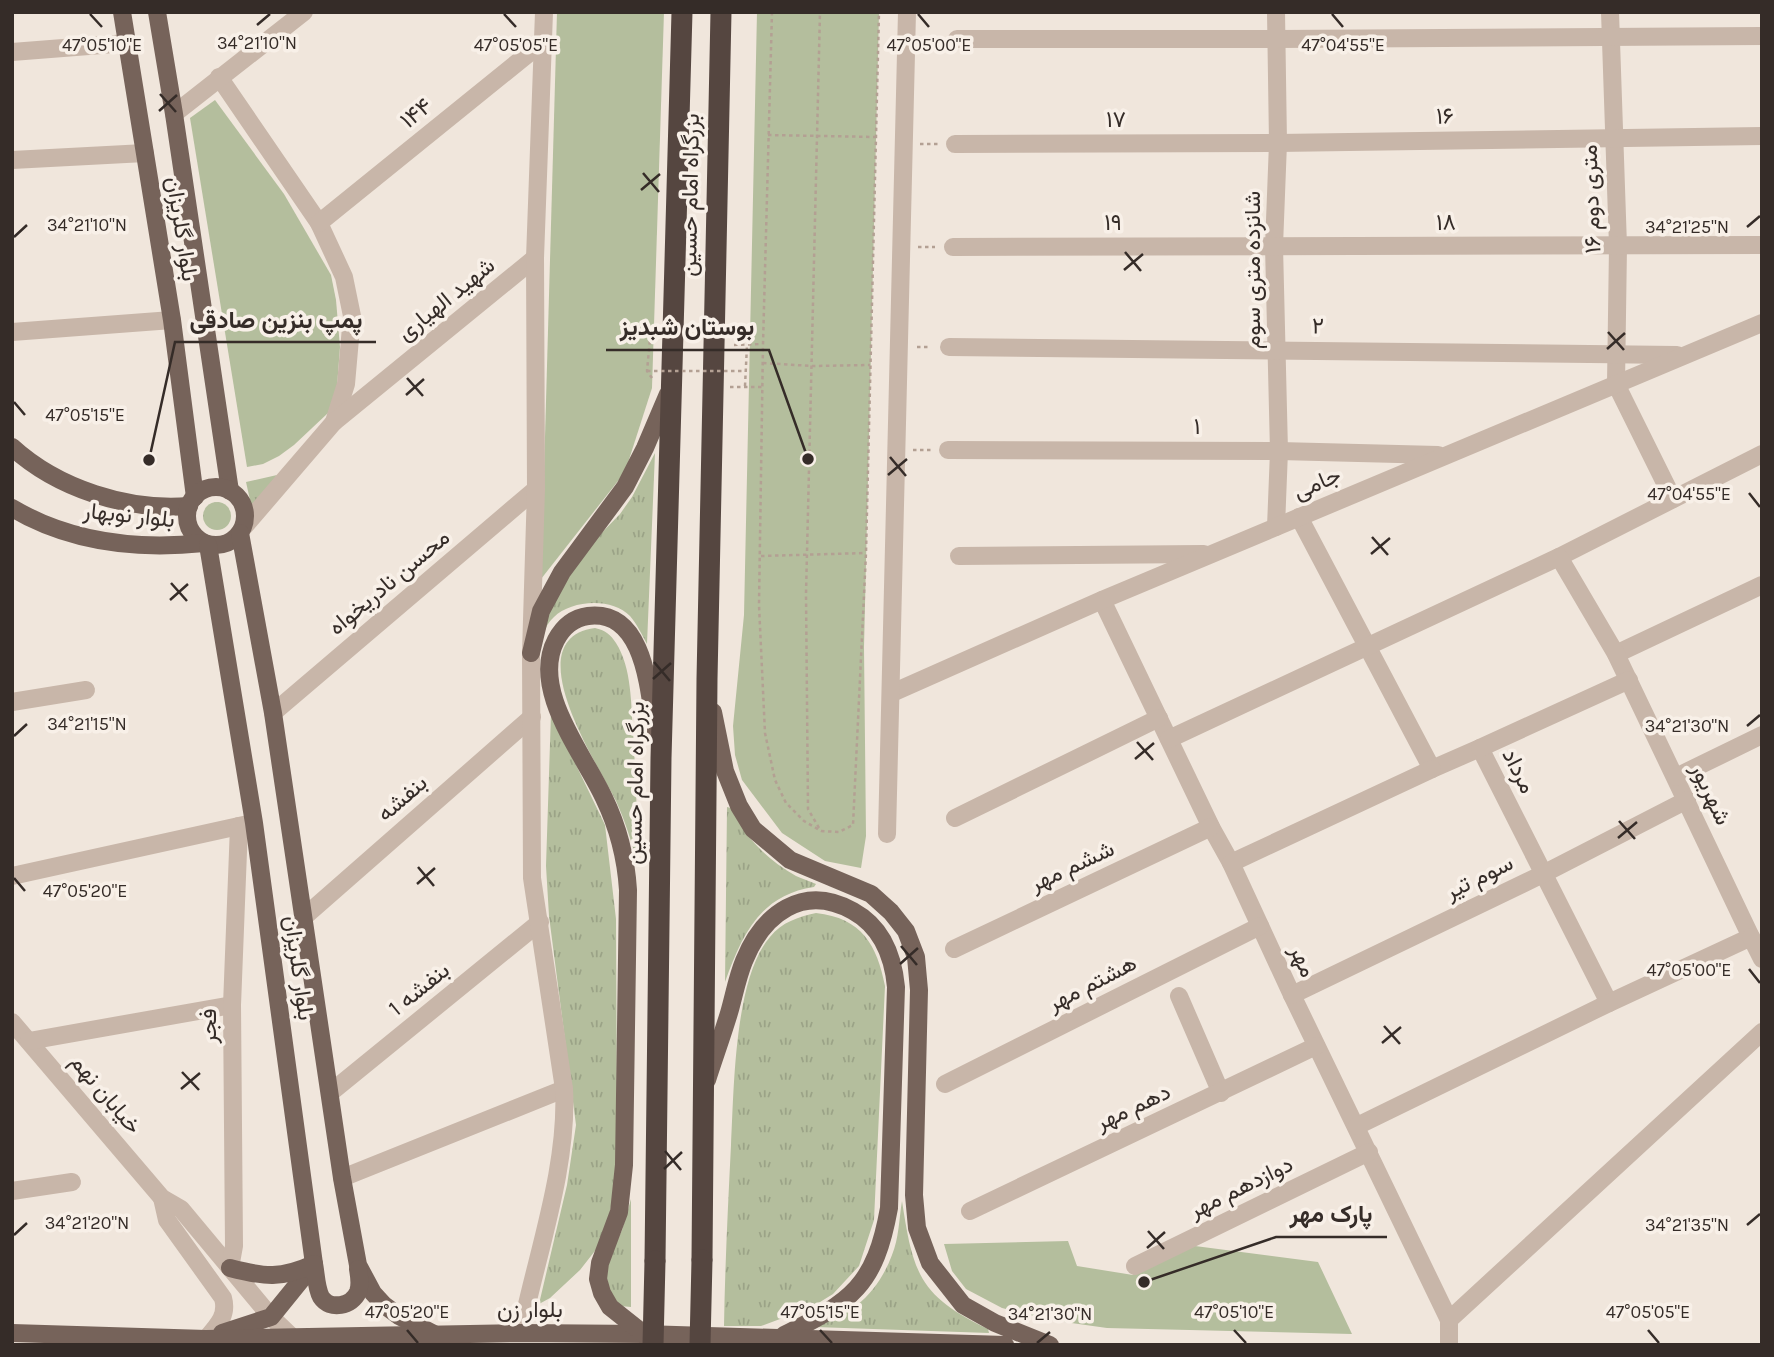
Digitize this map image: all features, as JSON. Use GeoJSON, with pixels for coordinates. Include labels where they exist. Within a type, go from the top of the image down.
{"type":"FeatureCollection","features":[{"type":"Feature","properties":{"kind":"highway","name":"بزرگراه امام حسین"},"geometry":{"type":"LineString","coordinates":[[648,1339],[655,1261],[660,758],[682,12]]}},
{"type":"Feature","properties":{"kind":"highway","name":"بزرگراه امام حسین"},"geometry":{"type":"LineString","coordinates":[[700,1345],[707,680],[721,12]]}},
{"type":"Feature","properties":{"kind":"main road","name":"بلوار گلریزان"},"geometry":{"type":"LineString","coordinates":[[122,12],[172,320],[192,501]]}},
{"type":"Feature","properties":{"kind":"main road","name":"بلوار گلریزان"},"geometry":{"type":"LineString","coordinates":[[156,12],[174,114],[230,491]]}},
{"type":"Feature","properties":{"kind":"main road"},"geometry":{"type":"LineString","coordinates":[[531,653],[541,611],[562,572],[625,487],[672,384]]}},
{"type":"Feature","properties":{"kind":"main road","name":"بلوار نوبهار"},"geometry":{"type":"LineString","coordinates":[[12,447],[51,474],[103,496],[143,505],[192,501]]}},
{"type":"Feature","properties":{"kind":"main road"},"geometry":{"type":"LineString","coordinates":[[215,487],[230,491],[242,503],[245,511],[242,530],[226,544],[206,544],[197,538],[188,523],[192,501],[215,487]]}},
{"type":"Feature","properties":{"kind":"main road","name":"بلوار نوبهار"},"geometry":{"type":"LineString","coordinates":[[12,508],[56,530],[107,542],[156,546],[206,544]]}},
{"type":"Feature","properties":{"kind":"main road","name":"بلوار گلریزان"},"geometry":{"type":"LineString","coordinates":[[206,544],[246,825],[314,1264],[321,1297],[330,1304],[339,1306],[354,1298],[358,1291],[358,1265],[342,1178],[273,713],[242,530]]}},
{"type":"Feature","properties":{"kind":"main road"},"geometry":{"type":"LineString","coordinates":[[648,1339],[610,1307],[598,1279],[600,1263],[617,1221],[622,1184],[628,890],[617,828],[604,796],[565,724],[553,693],[550,679],[551,652],[556,639],[567,624],[579,617],[596,615],[614,619],[630,635],[644,664],[660,758]]}},
{"type":"Feature","properties":{"kind":"main road"},"geometry":{"type":"LineString","coordinates":[[707,680],[725,771],[739,806],[753,829],[790,860],[871,894],[891,912],[906,931],[916,957],[919,990],[914,1195],[917,1228],[930,1263],[963,1305],[975,1314],[1050,1345]]}},
{"type":"Feature","properties":{"kind":"main road"},"geometry":{"type":"LineString","coordinates":[[702,1093],[743,963],[768,922],[780,911],[799,902],[816,900],[841,905],[869,922],[884,941],[891,957],[896,987],[889,1208],[884,1238],[874,1261],[853,1293],[833,1310],[781,1337]]}},
{"type":"Feature","properties":{"kind":"main road"},"geometry":{"type":"LineString","coordinates":[[230,1268],[272,1276],[294,1273],[314,1264]]}},
{"type":"Feature","properties":{"kind":"main road"},"geometry":{"type":"LineString","coordinates":[[206,1339],[271,1317],[314,1264]]}},
{"type":"Feature","properties":{"kind":"main road","name":"بلوار گلریزان"},"geometry":{"type":"LineString","coordinates":[[358,1265],[373,1293],[384,1305],[399,1316],[438,1335]]}},
{"type":"Feature","properties":{"kind":"main road","name":"بلوار زن"},"geometry":{"type":"LineString","coordinates":[[12,1333],[206,1339],[517,1333],[648,1339],[781,1337],[1005,1345]]}},
{"type":"Feature","properties":{"kind":"street"},"geometry":{"type":"LineString","coordinates":[[174,114],[304,12]]}},
{"type":"Feature","properties":{"kind":"street"},"geometry":{"type":"LineString","coordinates":[[517,1333],[525,1313],[564,1133],[564,1089],[532,878],[531,653],[536,489],[535,258],[544,12]]}},
{"type":"Feature","properties":{"kind":"street"},"geometry":{"type":"LineString","coordinates":[[887,834],[907,12]]}},
{"type":"Feature","properties":{"kind":"street","name":"شانزده متری سوم"},"geometry":{"type":"LineString","coordinates":[[1276,12],[1278,143],[1274,246],[1279,451],[1276,527]]}},
{"type":"Feature","properties":{"kind":"street","name":"۱۶ متری دوم"},"geometry":{"type":"LineString","coordinates":[[1610,12],[1618,246],[1616,384]]}},
{"type":"Feature","properties":{"kind":"street"},"geometry":{"type":"LineString","coordinates":[[957,38],[1762,36]]}},
{"type":"Feature","properties":{"kind":"street","name":"۱۴۴"},"geometry":{"type":"LineString","coordinates":[[319,223],[544,41]]}},
{"type":"Feature","properties":{"kind":"street"},"geometry":{"type":"LineString","coordinates":[[12,52],[127,43]]}},
{"type":"Feature","properties":{"kind":"street"},"geometry":{"type":"LineString","coordinates":[[219,77],[319,223],[344,277],[352,316],[346,384],[334,422]]}},
{"type":"Feature","properties":{"kind":"street","name":"۱۶"},"geometry":{"type":"LineString","coordinates":[[1278,143],[1762,136]]}},
{"type":"Feature","properties":{"kind":"street","name":"۱۷"},"geometry":{"type":"LineString","coordinates":[[955,144],[1278,143]]}},
{"type":"Feature","properties":{"kind":"street"},"geometry":{"type":"LineString","coordinates":[[12,160],[145,153]]}},
{"type":"Feature","properties":{"kind":"street","name":"۱۸"},"geometry":{"type":"LineString","coordinates":[[1274,246],[1762,246]]}},
{"type":"Feature","properties":{"kind":"street","name":"۱۹"},"geometry":{"type":"LineString","coordinates":[[953,247],[1274,246]]}},
{"type":"Feature","properties":{"kind":"street","name":"شهید الهیاری"},"geometry":{"type":"LineString","coordinates":[[242,530],[334,422],[535,258]]}},
{"type":"Feature","properties":{"kind":"street"},"geometry":{"type":"LineString","coordinates":[[12,332],[172,320]]}},
{"type":"Feature","properties":{"kind":"street","name":"جامی"},"geometry":{"type":"LineString","coordinates":[[892,693],[1102,600],[1762,323]]}},
{"type":"Feature","properties":{"kind":"street","name":"۲"},"geometry":{"type":"LineString","coordinates":[[949,347],[1686,355]]}},
{"type":"Feature","properties":{"kind":"street"},"geometry":{"type":"LineString","coordinates":[[1616,384],[1673,499]]}},
{"type":"Feature","properties":{"kind":"street","name":"۱"},"geometry":{"type":"LineString","coordinates":[[948,450],[1279,451],[1446,455]]}},
{"type":"Feature","properties":{"kind":"street"},"geometry":{"type":"LineString","coordinates":[[1169,738],[1559,557],[1762,454]]}},
{"type":"Feature","properties":{"kind":"street","name":"محسن نادریخواه"},"geometry":{"type":"LineString","coordinates":[[273,713],[536,489]]}},
{"type":"Feature","properties":{"kind":"street"},"geometry":{"type":"LineString","coordinates":[[1299,517],[1432,769]]}},
{"type":"Feature","properties":{"kind":"street"},"geometry":{"type":"LineString","coordinates":[[959,556],[1213,554]]}},
{"type":"Feature","properties":{"kind":"street","name":"شهریور"},"geometry":{"type":"LineString","coordinates":[[1559,557],[1616,654],[1762,959]]}},
{"type":"Feature","properties":{"kind":"street"},"geometry":{"type":"LineString","coordinates":[[1616,654],[1762,584]]}},
{"type":"Feature","properties":{"kind":"street","name":"مهر"},"geometry":{"type":"LineString","coordinates":[[1102,600],[1449,1320],[1449,1345]]}},
{"type":"Feature","properties":{"kind":"street"},"geometry":{"type":"LineString","coordinates":[[1480,748],[1629,680]]}},
{"type":"Feature","properties":{"kind":"street"},"geometry":{"type":"LineString","coordinates":[[12,702],[86,690]]}},
{"type":"Feature","properties":{"kind":"street","name":"بنفشه"},"geometry":{"type":"LineString","coordinates":[[304,917],[532,717]]}},
{"type":"Feature","properties":{"kind":"street"},"geometry":{"type":"LineString","coordinates":[[955,818],[1159,718]]}},
{"type":"Feature","properties":{"kind":"street"},"geometry":{"type":"LineString","coordinates":[[1676,777],[1762,735]]}},
{"type":"Feature","properties":{"kind":"street","name":"مرداد"},"geometry":{"type":"LineString","coordinates":[[1231,863],[1480,748],[1609,1003]]}},
{"type":"Feature","properties":{"kind":"street","name":"سوم تیر"},"geometry":{"type":"LineString","coordinates":[[1292,995],[1543,874],[1687,800]]}},
{"type":"Feature","properties":{"kind":"street"},"geometry":{"type":"LineString","coordinates":[[12,876],[246,825]]}},
{"type":"Feature","properties":{"kind":"street","name":"فجر"},"geometry":{"type":"LineString","coordinates":[[230,1268],[234,1246],[232,1005],[246,825]]}},
{"type":"Feature","properties":{"kind":"street","name":"ششم مهر"},"geometry":{"type":"LineString","coordinates":[[954,949],[1211,827]]}},
{"type":"Feature","properties":{"kind":"street","name":"بنفشه 1"},"geometry":{"type":"LineString","coordinates":[[330,1093],[540,922]]}},
{"type":"Feature","properties":{"kind":"street","name":"هشتم مهر"},"geometry":{"type":"LineString","coordinates":[[945,1084],[1260,926]]}},
{"type":"Feature","properties":{"kind":"street"},"geometry":{"type":"LineString","coordinates":[[1357,1126],[1751,937]]}},
{"type":"Feature","properties":{"kind":"street"},"geometry":{"type":"LineString","coordinates":[[1179,996],[1221,1093]]}},
{"type":"Feature","properties":{"kind":"street"},"geometry":{"type":"LineString","coordinates":[[29,1041],[232,1005]]}},
{"type":"Feature","properties":{"kind":"street","name":"خیابان نهم"},"geometry":{"type":"LineString","coordinates":[[12,1022],[162,1198],[181,1209],[271,1317],[293,1338]]}},
{"type":"Feature","properties":{"kind":"street"},"geometry":{"type":"LineString","coordinates":[[1449,1320],[1762,1032]]}},
{"type":"Feature","properties":{"kind":"street","name":"دهم مهر"},"geometry":{"type":"LineString","coordinates":[[970,1212],[1316,1046]]}},
{"type":"Feature","properties":{"kind":"street"},"geometry":{"type":"LineString","coordinates":[[342,1178],[564,1089]]}},
{"type":"Feature","properties":{"kind":"street","name":"دوازدهم مهر"},"geometry":{"type":"LineString","coordinates":[[1135,1266],[1368,1152]]}},
{"type":"Feature","properties":{"kind":"street"},"geometry":{"type":"LineString","coordinates":[[12,1191],[72,1182]]}},
{"type":"Feature","properties":{"kind":"street","name":"خیابان نهم"},"geometry":{"type":"LineString","coordinates":[[162,1198],[167,1220],[223,1298],[226,1307],[224,1316],[206,1339]]}},
{"type":"Feature","properties":{"kind":"path"},"geometry":{"type":"LineString","coordinates":[[772,12],[760,556],[765,733],[775,780],[786,803],[804,821],[821,831],[839,832],[853,825],[866,553],[879,12]]}},
{"type":"Feature","properties":{"kind":"path"},"geometry":{"type":"LineString","coordinates":[[820,12],[807,556],[808,809],[821,831]]}},
{"type":"Feature","properties":{"kind":"path"},"geometry":{"type":"LineString","coordinates":[[907,38],[957,38]]}},
{"type":"Feature","properties":{"kind":"path"},"geometry":{"type":"LineString","coordinates":[[768,135],[876,137]]}},
{"type":"Feature","properties":{"kind":"path"},"geometry":{"type":"LineString","coordinates":[[904,144],[955,144]]}},
{"type":"Feature","properties":{"kind":"path"},"geometry":{"type":"LineString","coordinates":[[902,247],[953,247]]}},
{"type":"Feature","properties":{"kind":"path"},"geometry":{"type":"LineString","coordinates":[[650,340],[647,371],[651,378]]}},
{"type":"Feature","properties":{"kind":"path"},"geometry":{"type":"LineString","coordinates":[[763,344],[747,345],[745,371],[745,386],[763,387]]}},
{"type":"Feature","properties":{"kind":"path"},"geometry":{"type":"LineString","coordinates":[[900,347],[949,347]]}},
{"type":"Feature","properties":{"kind":"path"},"geometry":{"type":"LineString","coordinates":[[763,363],[870,365]]}},
{"type":"Feature","properties":{"kind":"path"},"geometry":{"type":"LineString","coordinates":[[647,371],[745,371]]}},
{"type":"Feature","properties":{"kind":"path"},"geometry":{"type":"LineString","coordinates":[[898,450],[948,450]]}},
{"type":"Feature","properties":{"kind":"path"},"geometry":{"type":"LineString","coordinates":[[760,556],[866,553]]}},
{"type":"Feature","properties":{"kind":"green space"},"geometry":{"type":"Polygon","coordinates":[[[557,12],[664,12],[652,388],[625,472],[541,579],[557,12]]]}},
{"type":"Feature","properties":{"kind":"green space"},"geometry":{"type":"Polygon","coordinates":[[[757,12],[879,12],[864,647],[866,836],[861,868],[825,861],[782,833],[742,780],[735,755],[733,726],[744,615],[757,12]]]}},
{"type":"Feature","properties":{"kind":"green space"},"geometry":{"type":"Polygon","coordinates":[[[215,100],[284,194],[331,275],[336,300],[340,347],[337,387],[328,413],[279,456],[263,464],[247,467],[190,118],[215,100]]]}},
{"type":"Feature","properties":{"kind":"green space"},"geometry":{"type":"Polygon","coordinates":[[[655,453],[647,644],[630,616],[603,603],[581,604],[561,611],[549,622],[540,641],[548,607],[590,545],[620,514],[632,497],[655,453]]]}},
{"type":"Feature","properties":{"kind":"green space"},"geometry":{"type":"Polygon","coordinates":[[[277,475],[252,509],[246,482],[277,475]]]}},
{"type":"Feature","properties":{"kind":"green space"},"geometry":{"type":"Polygon","coordinates":[[[217,502],[227,506],[231,516],[227,526],[217,530],[207,526],[203,516],[207,506],[217,502]]]}},
{"type":"Feature","properties":{"kind":"green space"},"geometry":{"type":"Polygon","coordinates":[[[595,628],[614,640],[628,675],[639,867],[620,809],[581,734],[569,706],[562,678],[562,655],[572,637],[595,628]]]}},
{"type":"Feature","properties":{"kind":"green space"},"geometry":{"type":"Polygon","coordinates":[[[551,713],[605,825],[616,919],[617,1130],[616,1178],[608,1223],[598,1247],[580,1270],[550,1298],[539,1304],[567,1185],[576,1125],[549,916],[546,866],[551,713]]]}},
{"type":"Feature","properties":{"kind":"green space"},"geometry":{"type":"Polygon","coordinates":[[[727,807],[731,808],[743,829],[766,855],[796,876],[816,884],[814,887],[795,891],[767,908],[746,933],[725,982],[727,807]]]}},
{"type":"Feature","properties":{"kind":"green space"},"geometry":{"type":"Polygon","coordinates":[[[816,913],[845,921],[865,936],[877,958],[885,986],[874,1220],[859,1266],[833,1294],[812,1307],[761,1326],[724,1326],[733,1095],[738,1036],[749,979],[758,955],[780,927],[816,913]]]}},
{"type":"Feature","properties":{"kind":"green space"},"geometry":{"type":"Polygon","coordinates":[[[631,1199],[631,1307],[620,1306],[610,1294],[605,1268],[622,1230],[631,1199]]]}},
{"type":"Feature","properties":{"kind":"green space"},"geometry":{"type":"Polygon","coordinates":[[[902,1201],[910,1247],[923,1280],[947,1305],[988,1329],[989,1333],[815,1327],[815,1324],[853,1308],[880,1280],[894,1249],[902,1201]]]}},
{"type":"Feature","properties":{"kind":"green space"},"geometry":{"type":"Polygon","coordinates":[[[1068,1241],[1077,1266],[1133,1275],[1195,1246],[1318,1262],[1352,1334],[1107,1328],[1050,1320],[1002,1308],[966,1289],[952,1271],[944,1244],[1068,1241]]]}},
{"type":"Feature","properties":{"kind":"place","name":"بوستان شبدیز"},"geometry":{"type":"Point","coordinates":[808,459]}},
{"type":"Feature","properties":{"kind":"place","name":"پمپ بنزین صادقی"},"geometry":{"type":"Point","coordinates":[149,460]}},
{"type":"Feature","properties":{"kind":"place","name":"پارک مهر"},"geometry":{"type":"Point","coordinates":[1144,1282]}}]}
